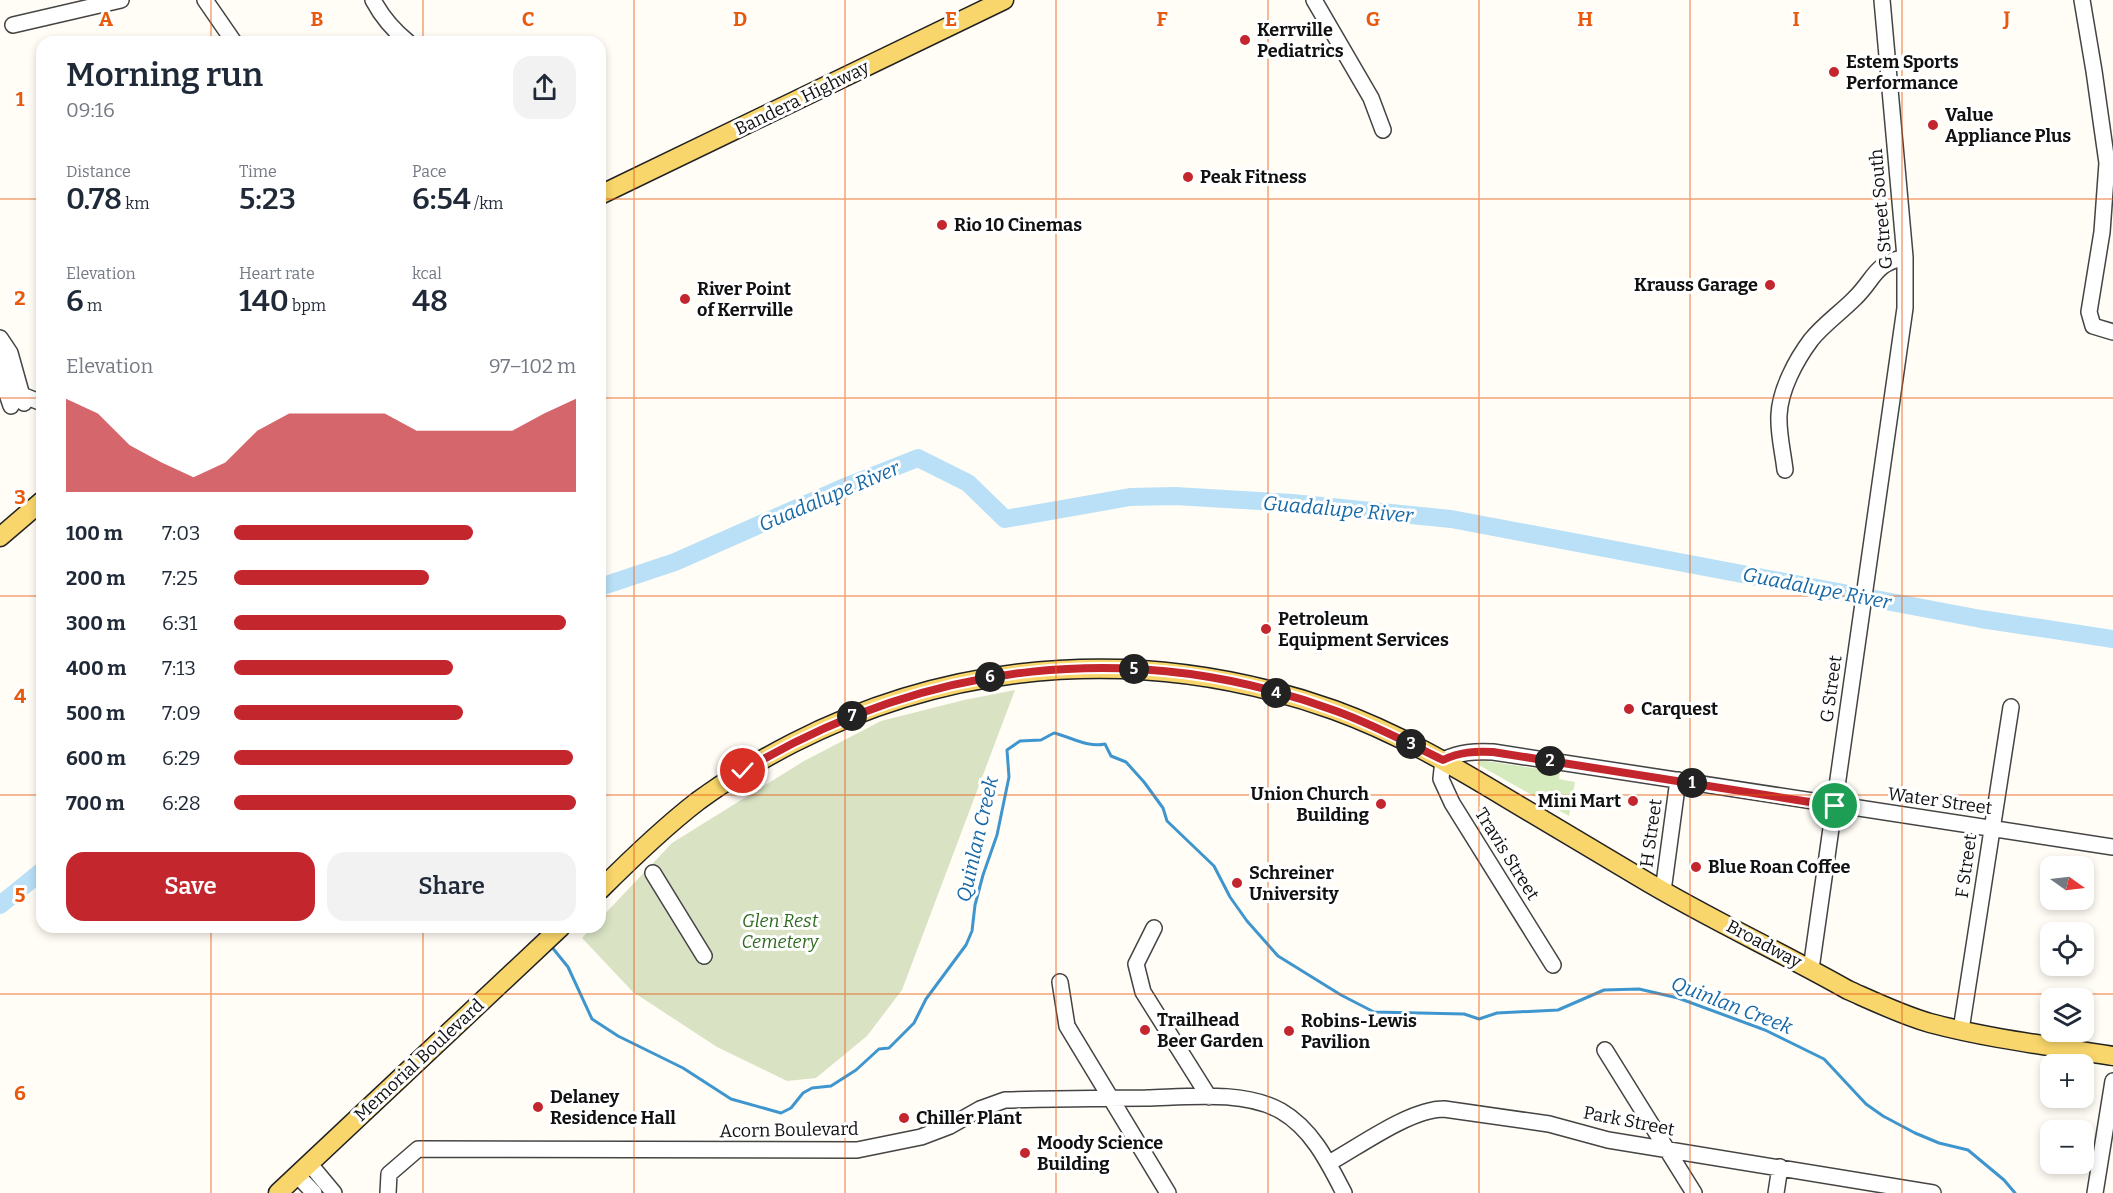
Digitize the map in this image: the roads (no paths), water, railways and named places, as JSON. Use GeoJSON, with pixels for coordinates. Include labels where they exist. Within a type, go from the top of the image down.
{"type":"FeatureCollection","features":[{"type":"Feature","properties":{"kind":"main road","name":"Bandera Highway"},"geometry":{"type":"LineString","coordinates":[[606,192],[1004,0]]}},
{"type":"Feature","properties":{"kind":"main road"},"geometry":{"type":"LineString","coordinates":[[0,537],[36,506]]}},
{"type":"Feature","properties":{"kind":"main road"},"geometry":{"type":"LineString","coordinates":[[606,884],[684,813],[712,791],[759,761],[811,734],[861,712],[920,692],[993,676],[1067,668],[1152,670],[1237,683],[1336,711],[1443,760]]}},
{"type":"Feature","properties":{"kind":"main road","name":"Broadway"},"geometry":{"type":"LineString","coordinates":[[1443,760],[1663,891],[1848,990],[1875,1002],[1928,1022],[1961,1030],[2113,1056]]}},
{"type":"Feature","properties":{"kind":"main road","name":"Memorial Boulevard"},"geometry":{"type":"LineString","coordinates":[[278,1193],[555,933]]}},
{"type":"Feature","properties":{"kind":"street"},"geometry":{"type":"LineString","coordinates":[[13,25],[121,0]]}},
{"type":"Feature","properties":{"kind":"street"},"geometry":{"type":"LineString","coordinates":[[205,0],[230,36]]}},
{"type":"Feature","properties":{"kind":"street"},"geometry":{"type":"LineString","coordinates":[[373,0],[380,13],[401,36]]}},
{"type":"Feature","properties":{"kind":"street"},"geometry":{"type":"LineString","coordinates":[[1314,0],[1371,98],[1383,130]]}},
{"type":"Feature","properties":{"kind":"street","name":"G Street South"},"geometry":{"type":"LineString","coordinates":[[1882,0],[1905,256],[1905,308],[1890,414]]}},
{"type":"Feature","properties":{"kind":"street"},"geometry":{"type":"LineString","coordinates":[[2082,0],[2110,177],[2089,312],[2093,326],[2113,332]]}},
{"type":"Feature","properties":{"kind":"street"},"geometry":{"type":"LineString","coordinates":[[1785,470],[1779,414],[1786,386],[1798,361],[1811,340],[1856,298],[1880,267],[1891,260],[1905,256]]}},
{"type":"Feature","properties":{"kind":"street"},"geometry":{"type":"LineString","coordinates":[[0,339],[2,388],[22,403]]}},
{"type":"Feature","properties":{"kind":"street"},"geometry":{"type":"LineString","coordinates":[[0,339],[10,353],[22,403]]}},
{"type":"Feature","properties":{"kind":"street","name":"G Street"},"geometry":{"type":"LineString","coordinates":[[1811,969],[1890,414]]}},
{"type":"Feature","properties":{"kind":"street","name":"F Street"},"geometry":{"type":"LineString","coordinates":[[1961,1030],[2011,707]]}},
{"type":"Feature","properties":{"kind":"street","name":"Water Street"},"geometry":{"type":"LineString","coordinates":[[1443,760],[1472,751],[1493,752],[2113,847]]}},
{"type":"Feature","properties":{"kind":"street","name":"Travis Street"},"geometry":{"type":"LineString","coordinates":[[1443,760],[1441,778],[1452,803],[1553,965]]}},
{"type":"Feature","properties":{"kind":"street","name":"H Street"},"geometry":{"type":"LineString","coordinates":[[1663,891],[1678,780]]}},
{"type":"Feature","properties":{"kind":"street"},"geometry":{"type":"LineString","coordinates":[[653,873],[704,956]]}},
{"type":"Feature","properties":{"kind":"street"},"geometry":{"type":"LineString","coordinates":[[1154,928],[1136,964],[1143,992],[1209,1097]]}},
{"type":"Feature","properties":{"kind":"street"},"geometry":{"type":"LineString","coordinates":[[1059,982],[1068,1026],[1168,1193]]}},
{"type":"Feature","properties":{"kind":"street"},"geometry":{"type":"LineString","coordinates":[[1605,1050],[1694,1193]]}},
{"type":"Feature","properties":{"kind":"street"},"geometry":{"type":"LineString","coordinates":[[2095,1193],[2113,1082]]}},
{"type":"Feature","properties":{"kind":"street","name":"Acorn Boulevard"},"geometry":{"type":"LineString","coordinates":[[388,1193],[389,1174],[418,1149],[857,1150],[921,1137],[950,1126],[980,1109],[1005,1100],[1209,1097],[1248,1099],[1280,1111],[1307,1131],[1329,1163],[1344,1193]]}},
{"type":"Feature","properties":{"kind":"street","name":"Park Street"},"geometry":{"type":"LineString","coordinates":[[1329,1163],[1404,1120],[1436,1109],[1462,1110],[1549,1124],[1608,1140],[1933,1193]]}},
{"type":"Feature","properties":{"kind":"street"},"geometry":{"type":"LineString","coordinates":[[1776,1193],[1780,1167]]}},
{"type":"Feature","properties":{"kind":"street"},"geometry":{"type":"LineString","coordinates":[[303,1169],[314,1193]]}},
{"type":"Feature","properties":{"kind":"street"},"geometry":{"type":"LineString","coordinates":[[303,1169],[334,1193]]}},
{"type":"Feature","properties":{"kind":"waterway","name":"Guadalupe River"},"geometry":{"type":"LineString","coordinates":[[606,585],[675,562],[847,486],[918,458],[968,483],[1005,519],[1130,497],[1175,496],[1292,503],[1451,519],[1981,619],[2113,639]]}},
{"type":"Feature","properties":{"kind":"waterway","name":"Quinlan Creek"},"geometry":{"type":"LineString","coordinates":[[551,946],[568,967],[592,1019],[618,1036],[683,1068],[731,1099],[781,1113],[791,1108],[803,1093],[812,1088],[831,1086],[856,1070],[879,1049],[889,1048],[914,1023],[926,999],[966,945],[972,931],[975,905],[997,835],[1009,777],[1007,750],[1020,741],[1041,740],[1054,733],[1086,743],[1105,744],[1111,756],[1126,762],[1163,808],[1167,821],[1214,866],[1230,897],[1247,921],[1278,956],[1341,995],[1374,1012],[1464,1014],[1479,1019],[1497,1013],[1558,1010],[1604,990],[1639,989],[1678,998],[1765,1030],[1824,1059],[1866,1104],[1883,1116],[1939,1143],[1968,1150],[2004,1180],[2015,1193]]}},
{"type":"Feature","properties":{"kind":"waterway","name":"Guadalupe River"},"geometry":{"type":"LineString","coordinates":[[0,905],[36,876]]}},
{"type":"Feature","properties":{"kind":"waterway","name":"Quinlan Creek"},"geometry":{"type":"LineString","coordinates":[[540,933],[543,936]]}},
{"type":"Feature","properties":{"kind":"place","name":"Kerrville Pediatrics"},"geometry":{"type":"Point","coordinates":[1245,40]}},
{"type":"Feature","properties":{"kind":"place","name":"Estem Sports Performance"},"geometry":{"type":"Point","coordinates":[1834,72]}},
{"type":"Feature","properties":{"kind":"place","name":"Value Appliance Plus"},"geometry":{"type":"Point","coordinates":[1933,125]}},
{"type":"Feature","properties":{"kind":"place","name":"Peak Fitness"},"geometry":{"type":"Point","coordinates":[1188,177]}},
{"type":"Feature","properties":{"kind":"place","name":"Rio 10 Cinemas"},"geometry":{"type":"Point","coordinates":[942,225]}},
{"type":"Feature","properties":{"kind":"place","name":"Krauss Garage"},"geometry":{"type":"Point","coordinates":[1770,285]}},
{"type":"Feature","properties":{"kind":"place","name":"River Point of Kerrville"},"geometry":{"type":"Point","coordinates":[685,299]}},
{"type":"Feature","properties":{"kind":"place","name":"Petroleum Equipment Services"},"geometry":{"type":"Point","coordinates":[1266,629]}},
{"type":"Feature","properties":{"kind":"place","name":"Carquest"},"geometry":{"type":"Point","coordinates":[1629,709]}},
{"type":"Feature","properties":{"kind":"place","name":"Mini Mart"},"geometry":{"type":"Point","coordinates":[1633,801]}},
{"type":"Feature","properties":{"kind":"place","name":"Union Church Building"},"geometry":{"type":"Point","coordinates":[1381,804]}},
{"type":"Feature","properties":{"kind":"place","name":"Blue Roan Coffee"},"geometry":{"type":"Point","coordinates":[1696,867]}},
{"type":"Feature","properties":{"kind":"place","name":"Schreiner University"},"geometry":{"type":"Point","coordinates":[1237,883]}},
{"type":"Feature","properties":{"kind":"place","name":"Trailhead Beer Garden"},"geometry":{"type":"Point","coordinates":[1145,1030]}},
{"type":"Feature","properties":{"kind":"place","name":"Robins-Lewis Pavilion"},"geometry":{"type":"Point","coordinates":[1289,1031]}},
{"type":"Feature","properties":{"kind":"place","name":"Delaney Residence Hall"},"geometry":{"type":"Point","coordinates":[538,1107]}},
{"type":"Feature","properties":{"kind":"place","name":"Chiller Plant"},"geometry":{"type":"Point","coordinates":[904,1118]}},
{"type":"Feature","properties":{"kind":"place","name":"Moody Science Building"},"geometry":{"type":"Point","coordinates":[1025,1153]}},
{"type":"Feature","properties":{"kind":"park label","name":"Glen Rest Cemetery"},"geometry":{"type":"Point","coordinates":[780,931]}}]}
